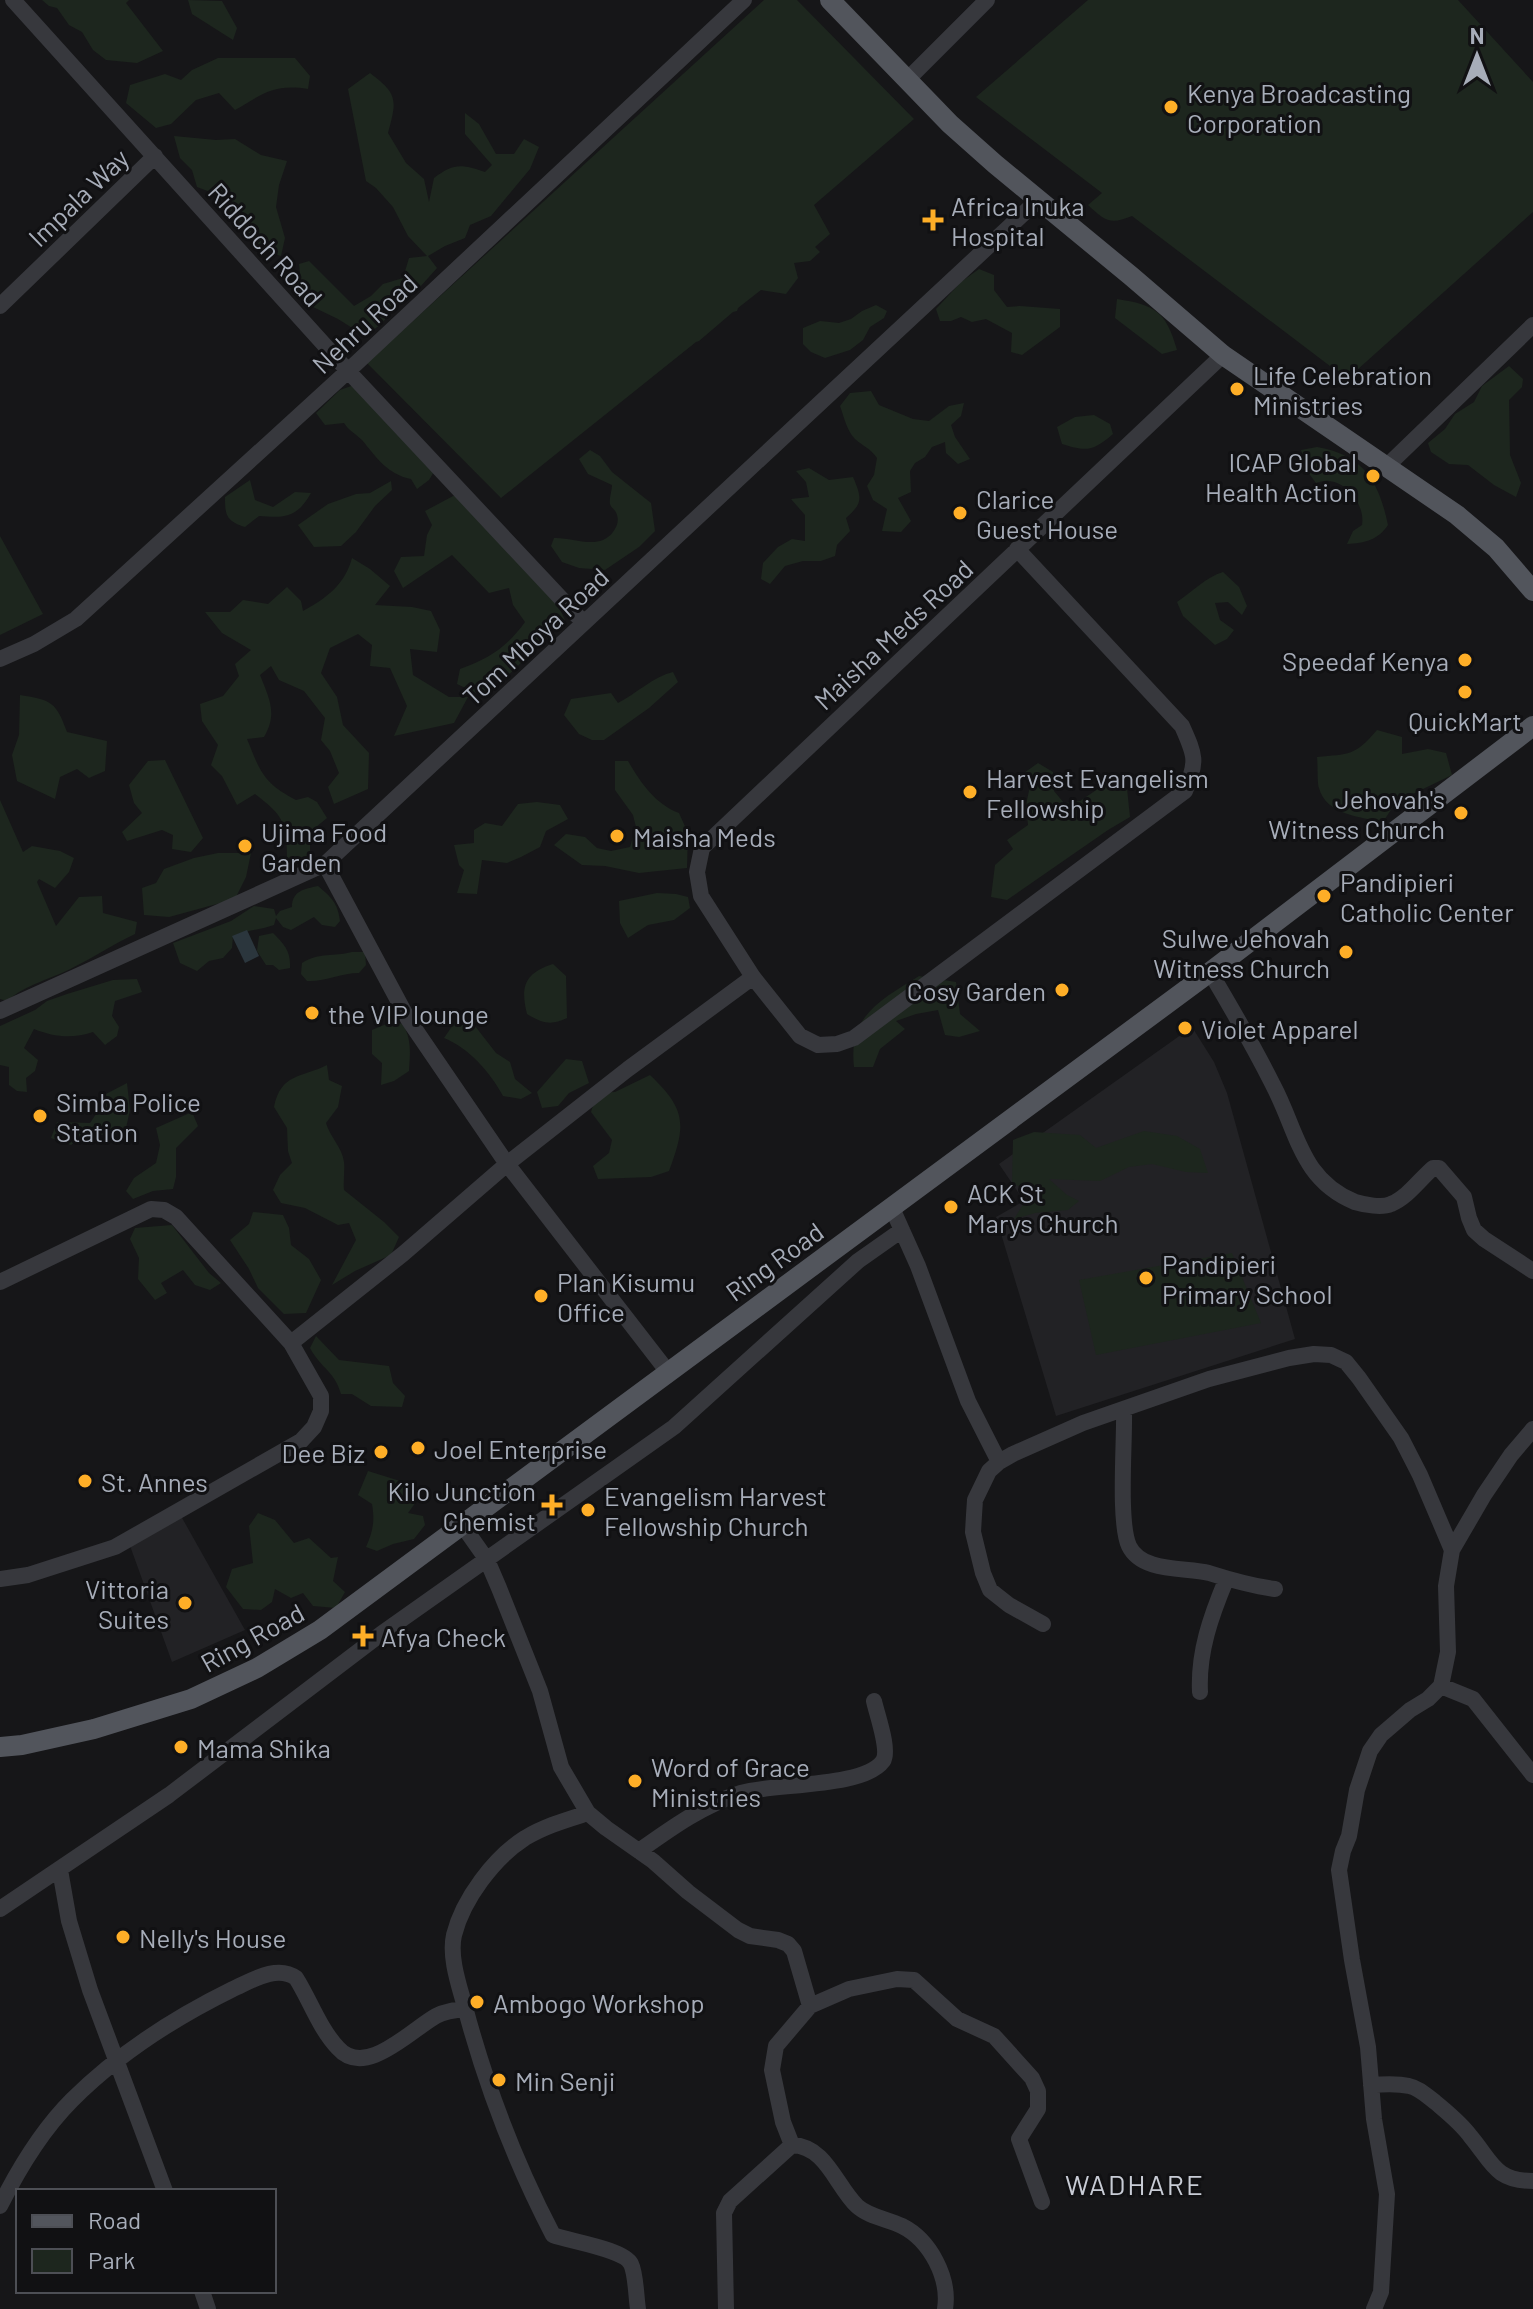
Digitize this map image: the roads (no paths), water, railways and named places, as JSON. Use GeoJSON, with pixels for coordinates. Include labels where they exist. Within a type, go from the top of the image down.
{"type":"FeatureCollection","features":[{"type":"Feature","properties":{"kind":"main road"},"geometry":{"type":"LineString","coordinates":[[830,0],[950,124],[1038,200],[1223,355],[1457,515],[1496,548],[1533,591]]}},
{"type":"Feature","properties":{"kind":"main road","name":"Ring Road"},"geometry":{"type":"LineString","coordinates":[[0,1747],[94,1729],[191,1699],[257,1668],[320,1630],[1210,972],[1533,726]]}},
{"type":"Feature","properties":{"kind":"street"},"geometry":{"type":"LineString","coordinates":[[0,10],[12,0]]}},
{"type":"Feature","properties":{"kind":"street","name":"Riddoch Road"},"geometry":{"type":"LineString","coordinates":[[12,0],[348,371],[584,623]]}},
{"type":"Feature","properties":{"kind":"street","name":"Nehru Road"},"geometry":{"type":"LineString","coordinates":[[0,659],[34,644],[76,619],[348,371],[744,0]]}},
{"type":"Feature","properties":{"kind":"street"},"geometry":{"type":"LineString","coordinates":[[907,80],[987,0]]}},
{"type":"Feature","properties":{"kind":"street","name":"Impala Way"},"geometry":{"type":"LineString","coordinates":[[0,306],[155,156]]}},
{"type":"Feature","properties":{"kind":"street","name":"Tom Mboya Road"},"geometry":{"type":"LineString","coordinates":[[0,1011],[325,864],[1038,200]]}},
{"type":"Feature","properties":{"kind":"street"},"geometry":{"type":"LineString","coordinates":[[1387,466],[1533,325]]}},
{"type":"Feature","properties":{"kind":"street","name":"Maisha Meds Road"},"geometry":{"type":"LineString","coordinates":[[1017,549],[1182,726],[1193,749],[1194,769],[1185,791],[854,1038],[837,1044],[818,1045],[800,1036],[753,977],[701,896],[697,872],[702,848],[1017,549],[1223,355]]}},
{"type":"Feature","properties":{"kind":"street"},"geometry":{"type":"LineString","coordinates":[[325,864],[408,1019],[507,1164],[668,1372]]}},
{"type":"Feature","properties":{"kind":"street"},"geometry":{"type":"LineString","coordinates":[[1210,972],[1275,1087],[1302,1154],[1322,1180],[1339,1195],[1362,1204],[1389,1205],[1409,1192],[1433,1168],[1439,1168],[1464,1197],[1474,1230],[1533,1271]]}},
{"type":"Feature","properties":{"kind":"street"},"geometry":{"type":"LineString","coordinates":[[291,1343],[403,1254],[507,1164],[628,1069],[753,977]]}},
{"type":"Feature","properties":{"kind":"street"},"geometry":{"type":"LineString","coordinates":[[892,1208],[918,1266],[968,1401],[999,1462]]}},
{"type":"Feature","properties":{"kind":"street"},"geometry":{"type":"LineString","coordinates":[[0,1282],[151,1209],[164,1210],[176,1217],[291,1343],[321,1396],[321,1411],[314,1427],[301,1441],[115,1547],[28,1575],[0,1579]]}},
{"type":"Feature","properties":{"kind":"street"},"geometry":{"type":"LineString","coordinates":[[0,1909],[169,1795],[319,1680],[674,1427],[858,1261],[902,1230]]}},
{"type":"Feature","properties":{"kind":"street"},"geometry":{"type":"LineString","coordinates":[[1043,1624],[990,1590],[983,1573],[973,1532],[975,1500],[989,1471],[999,1462],[1083,1423],[1209,1379],[1289,1358],[1331,1355],[1346,1362],[1401,1438],[1452,1550]]}},
{"type":"Feature","properties":{"kind":"street"},"geometry":{"type":"LineString","coordinates":[[1124,1410],[1124,1509],[1129,1546],[1139,1558],[1165,1568],[1207,1573],[1226,1580],[1275,1589]]}},
{"type":"Feature","properties":{"kind":"street"},"geometry":{"type":"LineString","coordinates":[[1374,2309],[1381,2292],[1387,2194],[1368,2047],[1339,1870],[1357,1790],[1370,1751],[1381,1735],[1441,1686],[1448,1652],[1446,1586],[1452,1550],[1493,1481],[1533,1429]]}},
{"type":"Feature","properties":{"kind":"street"},"geometry":{"type":"LineString","coordinates":[[463,1526],[487,1560],[540,1691],[561,1767],[588,1813],[738,1930],[750,1936],[788,1944],[794,1951],[810,2006]]}},
{"type":"Feature","properties":{"kind":"street"},"geometry":{"type":"LineString","coordinates":[[1200,1692],[1199,1667],[1204,1644],[1226,1580]]}},
{"type":"Feature","properties":{"kind":"street"},"geometry":{"type":"LineString","coordinates":[[1441,1686],[1473,1699],[1533,1775]]}},
{"type":"Feature","properties":{"kind":"street"},"geometry":{"type":"LineString","coordinates":[[639,1851],[679,1822],[741,1793],[830,1782],[865,1774],[877,1767],[886,1751],[874,1701]]}},
{"type":"Feature","properties":{"kind":"street"},"geometry":{"type":"LineString","coordinates":[[588,1813],[553,1824],[525,1838],[488,1873],[466,1902],[453,1937],[456,1970],[491,2094],[526,2183],[553,2235],[591,2244],[626,2258],[633,2268],[638,2309]]}},
{"type":"Feature","properties":{"kind":"street"},"geometry":{"type":"LineString","coordinates":[[60,1870],[73,1935],[90,1990],[164,2189]]}},
{"type":"Feature","properties":{"kind":"street"},"geometry":{"type":"LineString","coordinates":[[0,2206],[21,2165],[62,2112],[116,2061],[186,2012],[255,1979],[277,1972],[296,1978],[339,2050],[359,2058],[370,2057],[392,2047],[438,2015],[466,2009]]}},
{"type":"Feature","properties":{"kind":"street"},"geometry":{"type":"LineString","coordinates":[[792,2145],[783,2122],[772,2070],[776,2046],[810,2006],[849,1989],[897,1979],[914,1980],[957,2019],[994,2036],[1032,2078],[1038,2091],[1038,2109],[1019,2139],[1042,2202]]}},
{"type":"Feature","properties":{"kind":"street"},"geometry":{"type":"LineString","coordinates":[[1371,2085],[1404,2085],[1418,2089],[1456,2120],[1501,2175],[1533,2181]]}},
{"type":"Feature","properties":{"kind":"street"},"geometry":{"type":"LineString","coordinates":[[726,2309],[724,2213],[730,2201],[792,2145],[802,2146],[817,2154],[860,2209],[903,2226],[920,2238],[941,2274],[947,2299],[945,2309]]}},
{"type":"Feature","properties":{"kind":"place","name":"Kenya Broadcasting Corporation"},"geometry":{"type":"Point","coordinates":[1171,107]}},
{"type":"Feature","properties":{"kind":"place","name":"Africa Inuka Hospital"},"geometry":{"type":"Point","coordinates":[933,220]}},
{"type":"Feature","properties":{"kind":"place","name":"Life Celebration Ministries"},"geometry":{"type":"Point","coordinates":[1237,389]}},
{"type":"Feature","properties":{"kind":"place","name":"ICAP Global Health Action"},"geometry":{"type":"Point","coordinates":[1373,476]}},
{"type":"Feature","properties":{"kind":"place","name":"Clarice Guest House"},"geometry":{"type":"Point","coordinates":[960,513]}},
{"type":"Feature","properties":{"kind":"place","name":"Speedaf Kenya"},"geometry":{"type":"Point","coordinates":[1465,660]}},
{"type":"Feature","properties":{"kind":"place","name":"QuickMart"},"geometry":{"type":"Point","coordinates":[1465,692]}},
{"type":"Feature","properties":{"kind":"place","name":"Harvest Evangelism Fellowship"},"geometry":{"type":"Point","coordinates":[970,792]}},
{"type":"Feature","properties":{"kind":"place","name":"Jehovah's Witness Church"},"geometry":{"type":"Point","coordinates":[1461,813]}},
{"type":"Feature","properties":{"kind":"place","name":"Maisha Meds"},"geometry":{"type":"Point","coordinates":[617,836]}},
{"type":"Feature","properties":{"kind":"place","name":"Ujima Food Garden"},"geometry":{"type":"Point","coordinates":[245,846]}},
{"type":"Feature","properties":{"kind":"place","name":"Pandipieri Catholic Center"},"geometry":{"type":"Point","coordinates":[1324,896]}},
{"type":"Feature","properties":{"kind":"place","name":"Sulwe Jehovah Witness Church"},"geometry":{"type":"Point","coordinates":[1346,952]}},
{"type":"Feature","properties":{"kind":"place","name":"Cosy Garden"},"geometry":{"type":"Point","coordinates":[1062,990]}},
{"type":"Feature","properties":{"kind":"place","name":"the VIP lounge"},"geometry":{"type":"Point","coordinates":[312,1013]}},
{"type":"Feature","properties":{"kind":"place","name":"Violet Apparel"},"geometry":{"type":"Point","coordinates":[1185,1028]}},
{"type":"Feature","properties":{"kind":"place","name":"Simba Police Station"},"geometry":{"type":"Point","coordinates":[40,1116]}},
{"type":"Feature","properties":{"kind":"place","name":"ACK St Marys Church"},"geometry":{"type":"Point","coordinates":[951,1207]}},
{"type":"Feature","properties":{"kind":"place","name":"Pandipieri Primary School"},"geometry":{"type":"Point","coordinates":[1146,1278]}},
{"type":"Feature","properties":{"kind":"place","name":"Plan Kisumu Office"},"geometry":{"type":"Point","coordinates":[541,1296]}},
{"type":"Feature","properties":{"kind":"place","name":"Joel Enterprise"},"geometry":{"type":"Point","coordinates":[418,1448]}},
{"type":"Feature","properties":{"kind":"place","name":"Dee Biz"},"geometry":{"type":"Point","coordinates":[381,1452]}},
{"type":"Feature","properties":{"kind":"place","name":"St. Annes"},"geometry":{"type":"Point","coordinates":[85,1481]}},
{"type":"Feature","properties":{"kind":"place","name":"Kilo Junction Chemist"},"geometry":{"type":"Point","coordinates":[552,1505]}},
{"type":"Feature","properties":{"kind":"place","name":"Evangelism Harvest Fellowship Church"},"geometry":{"type":"Point","coordinates":[588,1510]}},
{"type":"Feature","properties":{"kind":"place","name":"Vittoria Suites"},"geometry":{"type":"Point","coordinates":[185,1603]}},
{"type":"Feature","properties":{"kind":"place","name":"Afya Check"},"geometry":{"type":"Point","coordinates":[363,1636]}},
{"type":"Feature","properties":{"kind":"place","name":"Mama Shika"},"geometry":{"type":"Point","coordinates":[181,1747]}},
{"type":"Feature","properties":{"kind":"place","name":"Word of Grace Ministries"},"geometry":{"type":"Point","coordinates":[635,1781]}},
{"type":"Feature","properties":{"kind":"place","name":"Nelly's House"},"geometry":{"type":"Point","coordinates":[123,1937]}},
{"type":"Feature","properties":{"kind":"place","name":"Ambogo Workshop"},"geometry":{"type":"Point","coordinates":[477,2002]}},
{"type":"Feature","properties":{"kind":"place","name":"Min Senji"},"geometry":{"type":"Point","coordinates":[499,2080]}},
{"type":"Feature","properties":{"kind":"district","name":"WADHARE"},"geometry":{"type":"Point","coordinates":[1135,2184]}}]}
